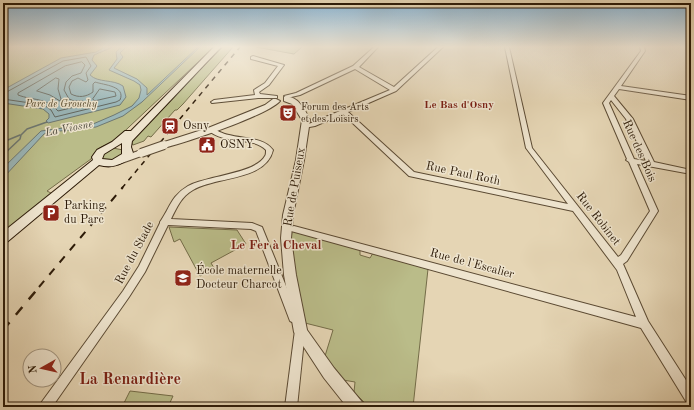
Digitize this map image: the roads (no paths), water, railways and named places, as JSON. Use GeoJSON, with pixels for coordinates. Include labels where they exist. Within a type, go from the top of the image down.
{"type":"FeatureCollection","features":[{"type":"Feature","properties":{"kind":"main road"},"geometry":{"type":"LineString","coordinates":[[98,161],[107,164],[119,161],[127,150],[127,140],[199,66]]}},
{"type":"Feature","properties":{"kind":"main road"},"geometry":{"type":"LineString","coordinates":[[98,161],[98,154],[121,140],[175,90]]}},
{"type":"Feature","properties":{"kind":"main road"},"geometry":{"type":"LineString","coordinates":[[111,146],[120,145],[127,150]]}},
{"type":"Feature","properties":{"kind":"main road"},"geometry":{"type":"LineString","coordinates":[[3,239],[98,161]]}},
{"type":"Feature","properties":{"kind":"street"},"geometry":{"type":"LineString","coordinates":[[258,96],[256,91],[267,84],[280,66]]}},
{"type":"Feature","properties":{"kind":"street"},"geometry":{"type":"LineString","coordinates":[[306,127],[394,90],[420,66]]}},
{"type":"Feature","properties":{"kind":"street","name":"Rue Robinet"},"geometry":{"type":"LineString","coordinates":[[511,66],[528,148],[621,268],[644,324],[691,399]]}},
{"type":"Feature","properties":{"kind":"street"},"geometry":{"type":"LineString","coordinates":[[632,66],[611,96],[620,104],[630,120],[651,164]]}},
{"type":"Feature","properties":{"kind":"street"},"geometry":{"type":"LineString","coordinates":[[214,102],[258,96],[275,99],[282,102],[287,98],[355,67],[394,90]]}},
{"type":"Feature","properties":{"kind":"street"},"geometry":{"type":"LineString","coordinates":[[618,87],[691,98]]}},
{"type":"Feature","properties":{"kind":"street","name":"Rue des Bois"},"geometry":{"type":"LineString","coordinates":[[611,96],[606,103],[630,160],[654,211],[624,258],[617,263]]}},
{"type":"Feature","properties":{"kind":"street","name":"Rue de Puiseux"},"geometry":{"type":"LineString","coordinates":[[287,98],[294,101],[302,110],[306,120],[306,127],[288,215],[286,238],[290,275],[301,332],[329,373],[357,407]]}},
{"type":"Feature","properties":{"kind":"street"},"geometry":{"type":"LineString","coordinates":[[119,161],[211,130],[268,107],[275,99]]}},
{"type":"Feature","properties":{"kind":"street","name":"Rue Paul Roth"},"geometry":{"type":"LineString","coordinates":[[344,112],[412,174],[576,209]]}},
{"type":"Feature","properties":{"kind":"street","name":"Rue du Stade"},"geometry":{"type":"LineString","coordinates":[[45,407],[126,294],[142,269],[176,200],[191,188],[260,166],[270,157],[270,150],[263,143],[229,138],[211,130]]}},
{"type":"Feature","properties":{"kind":"street"},"geometry":{"type":"LineString","coordinates":[[127,150],[141,153]]}},
{"type":"Feature","properties":{"kind":"street"},"geometry":{"type":"LineString","coordinates":[[630,160],[691,172]]}},
{"type":"Feature","properties":{"kind":"street"},"geometry":{"type":"LineString","coordinates":[[164,222],[252,226],[259,229],[287,304],[301,332],[291,407]]}},
{"type":"Feature","properties":{"kind":"street","name":"Rue de l'Escalier"},"geometry":{"type":"LineString","coordinates":[[294,229],[644,324]]}},
{"type":"Feature","properties":{"kind":"water"},"geometry":{"type":"Polygon","coordinates":[[[46,66],[97,66],[90,75],[97,79],[115,82],[123,86],[126,97],[120,105],[48,123],[46,121],[49,118],[49,114],[43,109],[3,103],[3,90],[46,66]]]}},
{"type":"Feature","properties":{"kind":"water","name":"La Viosne"},"geometry":{"type":"Polygon","coordinates":[[[112,66],[116,66],[114,68],[137,79],[147,88],[147,95],[178,66],[180,66],[142,102],[123,116],[96,127],[44,134],[3,178],[3,168],[41,131],[93,124],[132,106],[139,98],[141,90],[140,85],[109,70],[112,66]]]}},
{"type":"Feature","properties":{"kind":"waterway","name":"La Viosne"},"geometry":{"type":"LineString","coordinates":[[3,155],[20,139],[21,135],[27,129],[47,122]]}},
{"type":"Feature","properties":{"kind":"waterway"},"geometry":{"type":"LineString","coordinates":[[3,142],[20,135]]}},
{"type":"Feature","properties":{"kind":"railway"},"geometry":{"type":"LineString","coordinates":[[122,188],[224,66]]}},
{"type":"Feature","properties":{"kind":"railway"},"geometry":{"type":"LineString","coordinates":[[39,287],[123,187]]}},
{"type":"Feature","properties":{"kind":"railway"},"geometry":{"type":"LineString","coordinates":[[3,330],[40,286]]}},
{"type":"Feature","properties":{"kind":"place","name":"Forum des Arts et des Loisirs"},"geometry":{"type":"Point","coordinates":[288,113]}},
{"type":"Feature","properties":{"kind":"place","name":"Osny"},"geometry":{"type":"Point","coordinates":[170,126]}},
{"type":"Feature","properties":{"kind":"place","name":"OSNY"},"geometry":{"type":"Point","coordinates":[207,145]}},
{"type":"Feature","properties":{"kind":"place","name":"Parking du Parc"},"geometry":{"type":"Point","coordinates":[51,213]}},
{"type":"Feature","properties":{"kind":"place","name":"École maternelle Docteur Charcot"},"geometry":{"type":"Point","coordinates":[183,278]}},
{"type":"Feature","properties":{"kind":"district","name":"Le Bas d'Osny"},"geometry":{"type":"Point","coordinates":[459,105]}},
{"type":"Feature","properties":{"kind":"district","name":"Le Fer à Cheval"},"geometry":{"type":"Point","coordinates":[276,245]}},
{"type":"Feature","properties":{"kind":"district","name":"La Renardière"},"geometry":{"type":"Point","coordinates":[130,380]}},
{"type":"Feature","properties":{"kind":"park label","name":"Parc de Grouchy"},"geometry":{"type":"Point","coordinates":[61,104]}}]}
